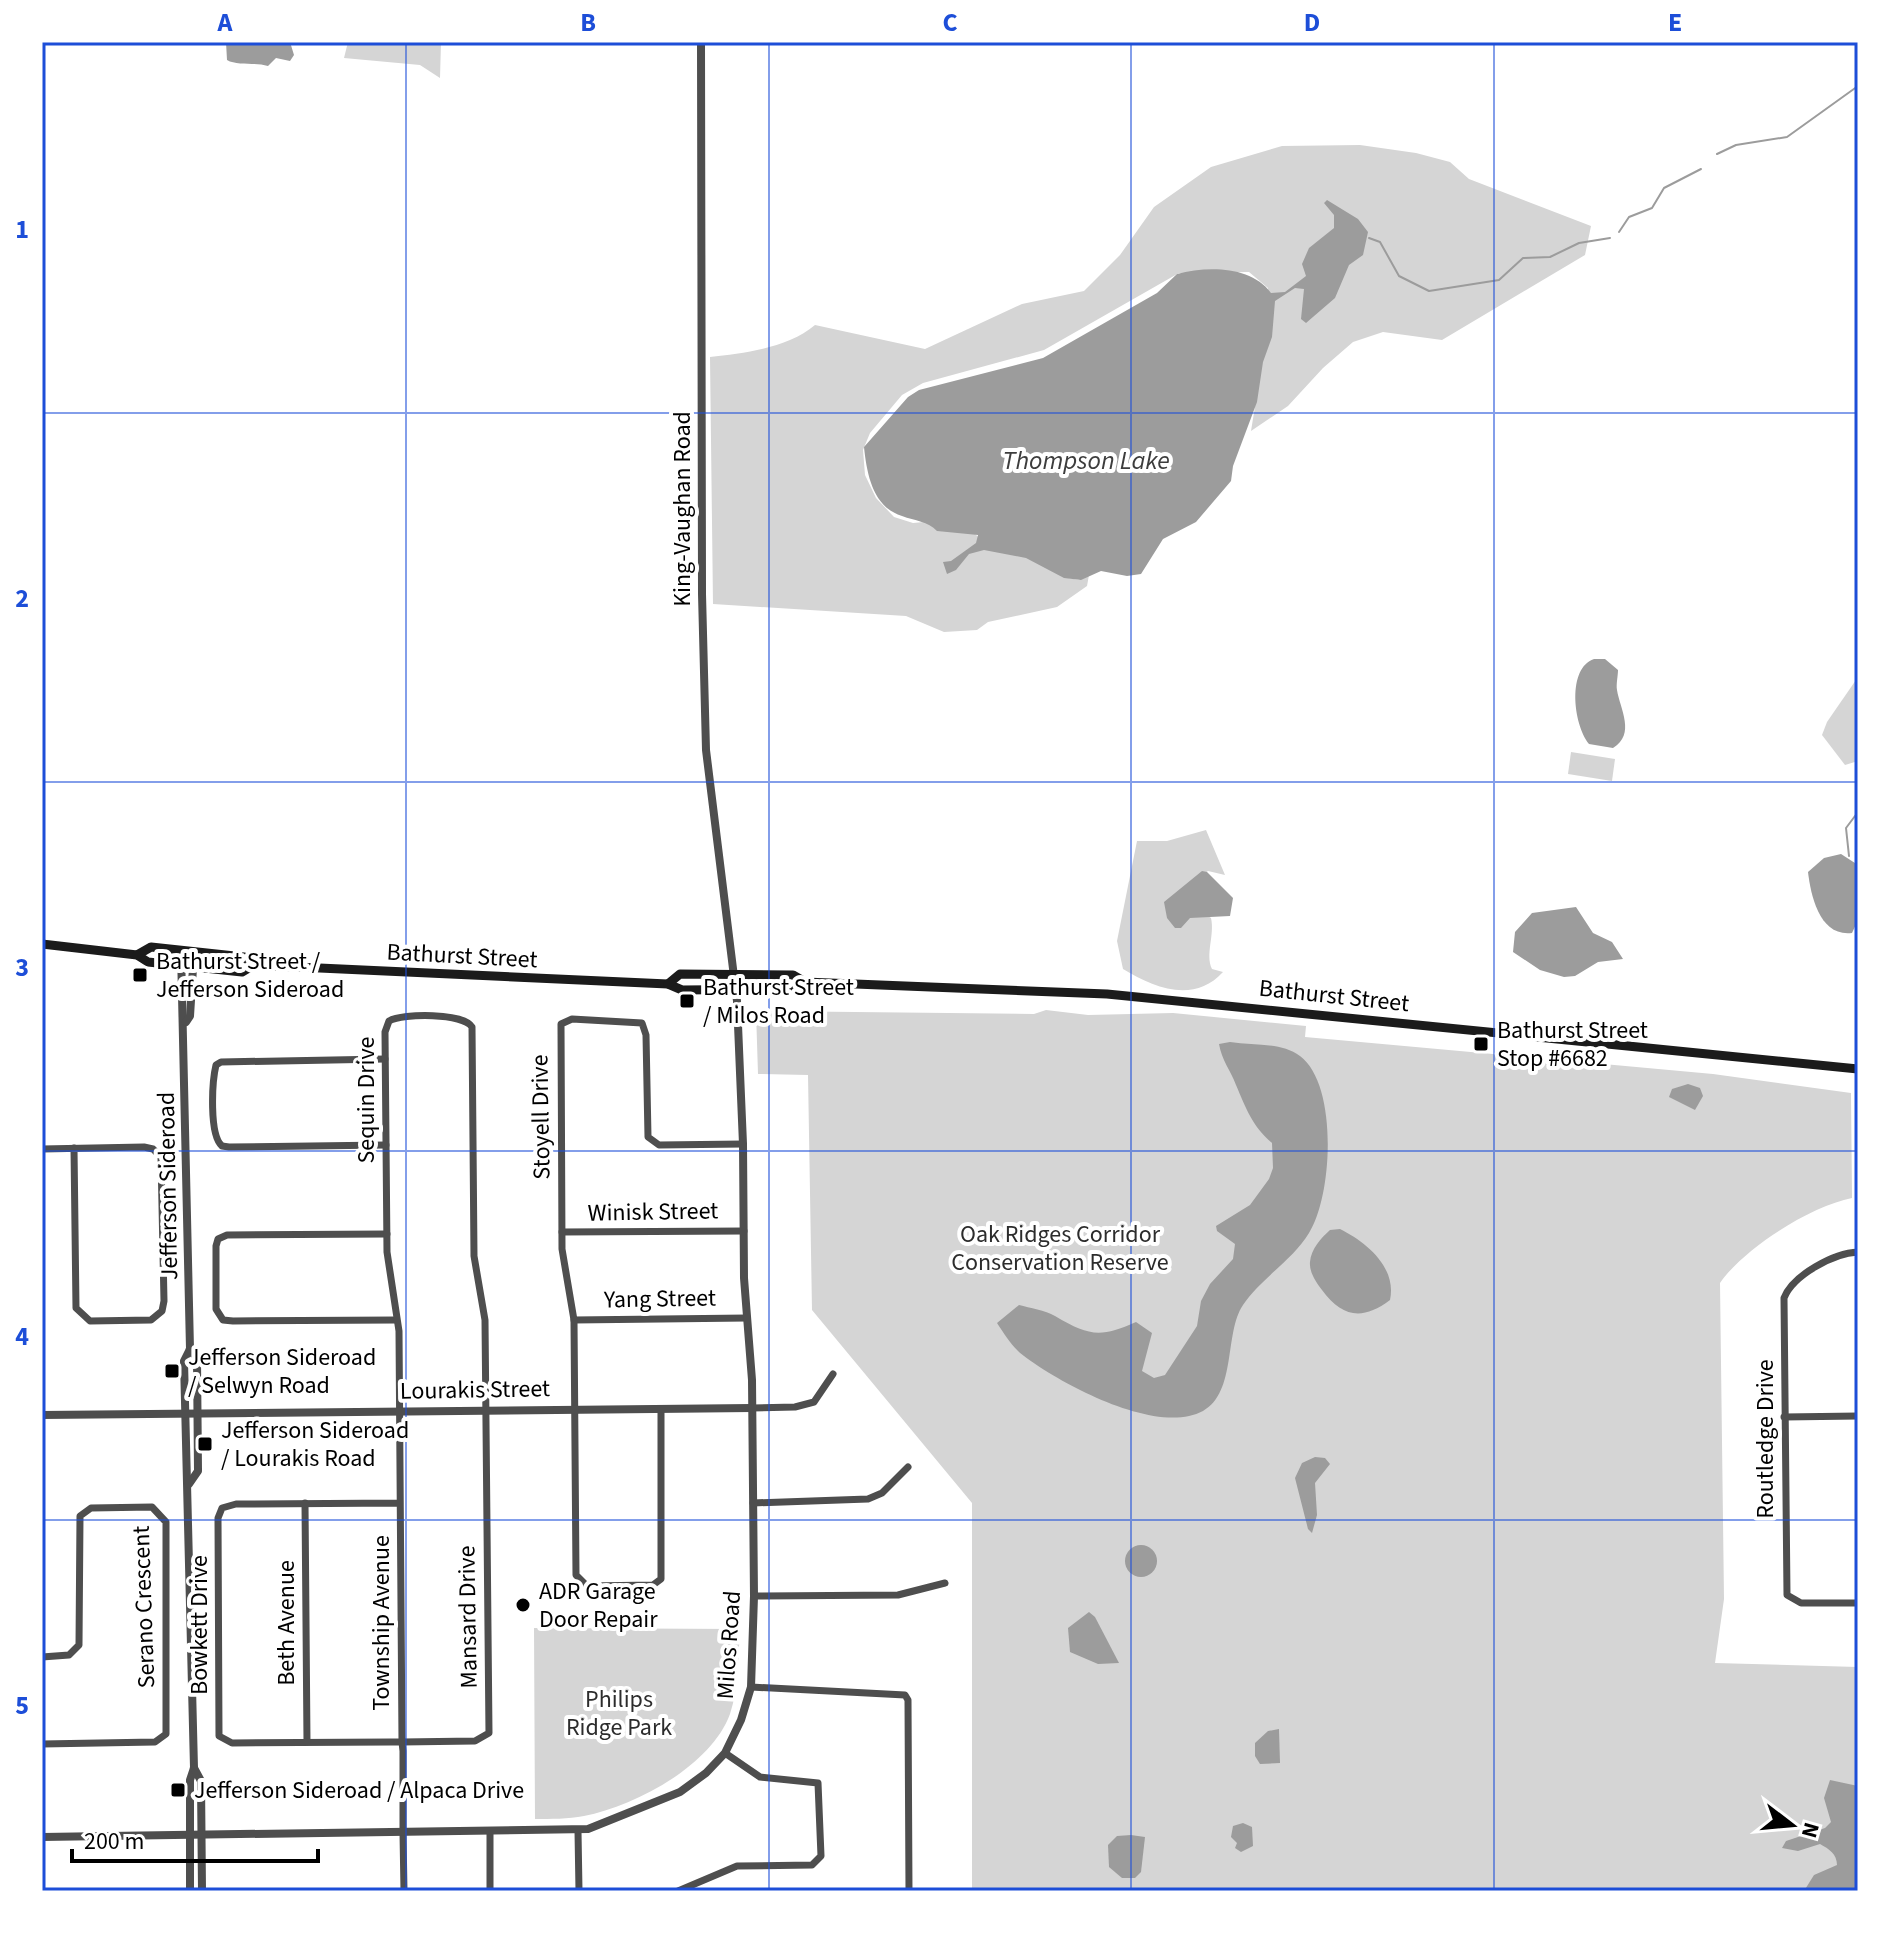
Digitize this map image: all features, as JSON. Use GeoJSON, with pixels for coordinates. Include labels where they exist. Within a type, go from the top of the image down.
{"type":"FeatureCollection","features":[{"type":"Feature","properties":{"kind":"main road","name":"Bathurst Street"},"geometry":{"type":"LineString","coordinates":[[42,944],[137,955],[148,962],[242,972],[254,965],[668,984],[682,990],[734,991],[795,989],[805,982]]}},
{"type":"Feature","properties":{"kind":"main road","name":"Bathurst Street"},"geometry":{"type":"LineString","coordinates":[[137,955],[151,947],[244,957],[254,965]]}},
{"type":"Feature","properties":{"kind":"main road","name":"Bathurst Street"},"geometry":{"type":"LineString","coordinates":[[668,984],[680,974],[793,975],[805,982],[1107,994],[1858,1069]]}},
{"type":"Feature","properties":{"kind":"street","name":"King-Vaughan Road"},"geometry":{"type":"LineString","coordinates":[[701,42],[703,671],[706,750],[734,991]]}},
{"type":"Feature","properties":{"kind":"street","name":"Jefferson Sideroad"},"geometry":{"type":"LineString","coordinates":[[181,951],[181,1015],[186,1022]]}},
{"type":"Feature","properties":{"kind":"street","name":"Jefferson Sideroad"},"geometry":{"type":"LineString","coordinates":[[190,1891],[190,1780],[194,1768],[184,1361],[190,1349],[186,1022],[190,1016],[194,952]]}},
{"type":"Feature","properties":{"kind":"street","name":"Milos Road"},"geometry":{"type":"LineString","coordinates":[[42,1837],[578,1831],[618,1819],[680,1792],[706,1773],[725,1753],[737,1731],[751,1687],[754,1596],[752,1408],[734,991]]}},
{"type":"Feature","properties":{"kind":"street","name":"Sequin Drive"},"geometry":{"type":"LineString","coordinates":[[399,1411],[396,1320],[387,1234],[386,1025],[394,1018],[459,1017],[472,1027],[474,1256],[485,1320],[486,1411]]}},
{"type":"Feature","properties":{"kind":"street","name":"Stoyell Drive"},"geometry":{"type":"LineString","coordinates":[[661,1409],[661,1579],[653,1585],[587,1586],[576,1575],[574,1320],[562,1232],[560,1032],[565,1020],[636,1021],[646,1028],[648,1137],[651,1142],[659,1145],[743,1144]]}},
{"type":"Feature","properties":{"kind":"street"},"geometry":{"type":"LineString","coordinates":[[385,1059],[221,1062],[216,1065],[214,1076],[214,1136],[222,1146],[229,1147],[386,1145]]}},
{"type":"Feature","properties":{"kind":"street"},"geometry":{"type":"LineString","coordinates":[[42,1149],[74,1148],[144,1147],[153,1149],[161,1157],[164,1301],[162,1311],[151,1320],[90,1321],[76,1308],[74,1148]]}},
{"type":"Feature","properties":{"kind":"street","name":"Winisk Street"},"geometry":{"type":"LineString","coordinates":[[562,1232],[744,1231]]}},
{"type":"Feature","properties":{"kind":"street"},"geometry":{"type":"LineString","coordinates":[[387,1234],[227,1235],[218,1239],[216,1246],[216,1309],[223,1320],[233,1321],[396,1320]]}},
{"type":"Feature","properties":{"kind":"street","name":"Routledge Drive"},"geometry":{"type":"LineString","coordinates":[[1858,1252],[1834,1258],[1794,1283],[1785,1294],[1784,1417],[1787,1595],[1801,1603],[1858,1603]]}},
{"type":"Feature","properties":{"kind":"street","name":"Yang Street"},"geometry":{"type":"LineString","coordinates":[[574,1320],[747,1318]]}},
{"type":"Feature","properties":{"kind":"street","name":"Jefferson Sideroad"},"geometry":{"type":"LineString","coordinates":[[189,1484],[198,1471],[197,1359],[190,1349]]}},
{"type":"Feature","properties":{"kind":"street"},"geometry":{"type":"LineString","coordinates":[[752,1408],[795,1407],[814,1402],[833,1374]]}},
{"type":"Feature","properties":{"kind":"street","name":"Lourakis Street"},"geometry":{"type":"LineString","coordinates":[[42,1415],[752,1408]]}},
{"type":"Feature","properties":{"kind":"street","name":"Township Avenue"},"geometry":{"type":"LineString","coordinates":[[399,1411],[404,1891]]}},
{"type":"Feature","properties":{"kind":"street","name":"Mansard Drive"},"geometry":{"type":"LineString","coordinates":[[402,1742],[475,1741],[489,1733],[486,1411]]}},
{"type":"Feature","properties":{"kind":"street"},"geometry":{"type":"LineString","coordinates":[[1784,1417],[1858,1416]]}},
{"type":"Feature","properties":{"kind":"street"},"geometry":{"type":"LineString","coordinates":[[753,1503],[868,1499],[882,1493],[908,1467]]}},
{"type":"Feature","properties":{"kind":"street","name":"Beth Avenue"},"geometry":{"type":"LineString","coordinates":[[305,1503],[307,1742]]}},
{"type":"Feature","properties":{"kind":"street","name":"Bowkett Drive"},"geometry":{"type":"LineString","coordinates":[[400,1503],[236,1504],[219,1513],[219,1736],[232,1743],[402,1742]]}},
{"type":"Feature","properties":{"kind":"street","name":"Serano Crescent"},"geometry":{"type":"LineString","coordinates":[[42,1657],[69,1655],[79,1645],[78,1524],[85,1510],[152,1507],[158,1510],[166,1522],[166,1734],[155,1742],[42,1744]]}},
{"type":"Feature","properties":{"kind":"street"},"geometry":{"type":"LineString","coordinates":[[754,1596],[898,1595],[945,1583]]}},
{"type":"Feature","properties":{"kind":"street"},"geometry":{"type":"LineString","coordinates":[[751,1687],[905,1695],[908,1700],[909,1891]]}},
{"type":"Feature","properties":{"kind":"street"},"geometry":{"type":"LineString","coordinates":[[678,1891],[726,1868],[812,1865],[821,1856],[818,1783],[760,1777],[725,1753]]}},
{"type":"Feature","properties":{"kind":"street","name":"Jefferson Sideroad"},"geometry":{"type":"LineString","coordinates":[[194,1768],[201,1781],[202,1891]]}},
{"type":"Feature","properties":{"kind":"street"},"geometry":{"type":"LineString","coordinates":[[578,1831],[579,1891]]}},
{"type":"Feature","properties":{"kind":"street"},"geometry":{"type":"LineString","coordinates":[[490,1832],[490,1891]]}},
{"type":"Feature","properties":{"kind":"green space"},"geometry":{"type":"Polygon","coordinates":[[[348,42],[441,42],[440,78],[420,65],[344,58],[348,42]]]}},
{"type":"Feature","properties":{"kind":"green space"},"geometry":{"type":"Polygon","coordinates":[[[1360,145],[1416,153],[1450,162],[1469,179],[1591,226],[1585,255],[1442,340],[1383,332],[1353,342],[1323,368],[1288,406],[1251,431],[1270,315],[1268,288],[1249,272],[1179,273],[1044,350],[923,383],[902,395],[870,433],[863,450],[865,475],[876,498],[894,517],[913,523],[935,521],[975,534],[992,549],[1025,552],[1063,577],[1079,580],[1089,575],[1087,586],[1057,607],[988,622],[977,630],[944,632],[906,616],[713,604],[710,357],[779,344],[815,325],[925,349],[1022,304],[1084,291],[1120,255],[1154,207],[1211,167],[1282,146],[1360,145]]]}},
{"type":"Feature","properties":{"kind":"green space"},"geometry":{"type":"Polygon","coordinates":[[[1858,677],[1858,761],[1845,765],[1822,735],[1827,722],[1858,677]]]}},
{"type":"Feature","properties":{"kind":"green space"},"geometry":{"type":"Polygon","coordinates":[[[1571,752],[1615,759],[1612,781],[1568,774],[1571,752]]]}},
{"type":"Feature","properties":{"kind":"green space"},"geometry":{"type":"Polygon","coordinates":[[[1206,830],[1225,875],[1208,871],[1202,875],[1205,914],[1211,918],[1212,924],[1210,963],[1212,969],[1223,972],[1200,988],[1174,990],[1161,987],[1123,969],[1117,941],[1137,841],[1167,841],[1206,830]]]}},
{"type":"Feature","properties":{"kind":"green space","name":"Oak Ridges Corridor Conservation Reserve"},"geometry":{"type":"Polygon","coordinates":[[[1046,1010],[1088,1015],[1173,1013],[1306,1026],[1305,1037],[1713,1074],[1851,1093],[1852,1198],[1817,1210],[1780,1230],[1745,1256],[1720,1283],[1724,1599],[1715,1663],[1858,1667],[1858,1891],[972,1891],[972,1503],[812,1310],[808,1075],[758,1074],[756,1011],[1034,1014],[1046,1010]]]}},
{"type":"Feature","properties":{"kind":"green space","name":"Philips Ridge Park"},"geometry":{"type":"Polygon","coordinates":[[[534,1628],[740,1629],[737,1683],[730,1714],[706,1750],[669,1781],[648,1793],[584,1816],[535,1819],[534,1628]]]}},
{"type":"Feature","properties":{"kind":"water"},"geometry":{"type":"Polygon","coordinates":[[[226,42],[290,42],[294,55],[290,61],[276,58],[268,66],[236,63],[227,60],[226,42]]]}},
{"type":"Feature","properties":{"kind":"water","name":"Thompson Lake"},"geometry":{"type":"Polygon","coordinates":[[[1327,200],[1358,219],[1368,232],[1363,255],[1349,265],[1335,298],[1306,323],[1301,319],[1304,289],[1295,288],[1275,301],[1272,337],[1263,362],[1257,402],[1233,466],[1231,481],[1196,522],[1163,539],[1141,574],[1127,576],[1101,571],[1081,580],[1064,578],[1026,558],[984,550],[969,554],[956,570],[947,574],[943,562],[951,561],[976,543],[978,535],[937,531],[925,523],[892,512],[878,498],[870,479],[864,447],[908,397],[919,390],[1043,358],[1157,293],[1177,274],[1228,270],[1252,278],[1271,293],[1285,292],[1306,276],[1302,264],[1309,248],[1334,228],[1334,215],[1324,203],[1327,200]]]}},
{"type":"Feature","properties":{"kind":"water"},"geometry":{"type":"Polygon","coordinates":[[[1594,659],[1605,659],[1618,670],[1617,690],[1625,729],[1624,736],[1613,748],[1589,744],[1576,711],[1576,685],[1580,673],[1585,664],[1594,659]]]}},
{"type":"Feature","properties":{"kind":"water"},"geometry":{"type":"Polygon","coordinates":[[[1841,854],[1858,865],[1858,920],[1852,933],[1841,933],[1825,922],[1815,903],[1808,872],[1824,858],[1841,854]]]}},
{"type":"Feature","properties":{"kind":"water"},"geometry":{"type":"Polygon","coordinates":[[[1202,871],[1207,872],[1233,898],[1230,916],[1190,918],[1181,928],[1175,928],[1167,918],[1164,902],[1202,871]]]}},
{"type":"Feature","properties":{"kind":"water"},"geometry":{"type":"Polygon","coordinates":[[[1576,907],[1593,933],[1612,942],[1623,959],[1598,962],[1575,976],[1564,977],[1540,970],[1513,952],[1515,932],[1532,913],[1576,907]]]}},
{"type":"Feature","properties":{"kind":"water"},"geometry":{"type":"Polygon","coordinates":[[[1230,1042],[1284,1048],[1300,1056],[1312,1070],[1321,1090],[1326,1114],[1327,1168],[1323,1193],[1317,1216],[1302,1243],[1243,1305],[1237,1317],[1226,1376],[1214,1402],[1203,1411],[1184,1417],[1136,1412],[1085,1392],[1040,1367],[1016,1349],[997,1323],[1019,1305],[1047,1312],[1086,1331],[1113,1331],[1136,1322],[1152,1333],[1142,1371],[1154,1378],[1165,1375],[1197,1326],[1201,1301],[1210,1284],[1233,1259],[1235,1244],[1217,1231],[1216,1226],[1250,1205],[1269,1179],[1273,1168],[1272,1143],[1250,1116],[1222,1055],[1219,1044],[1230,1042]]]}},
{"type":"Feature","properties":{"kind":"water"},"geometry":{"type":"Polygon","coordinates":[[[1688,1084],[1700,1088],[1703,1096],[1695,1110],[1669,1097],[1672,1089],[1688,1084]]]}},
{"type":"Feature","properties":{"kind":"water"},"geometry":{"type":"Polygon","coordinates":[[[1340,1229],[1369,1248],[1384,1266],[1391,1288],[1390,1300],[1380,1307],[1361,1313],[1345,1311],[1330,1299],[1315,1280],[1310,1266],[1312,1253],[1330,1230],[1340,1229]]]}},
{"type":"Feature","properties":{"kind":"water"},"geometry":{"type":"Polygon","coordinates":[[[1315,1457],[1325,1458],[1330,1464],[1315,1483],[1317,1515],[1312,1533],[1308,1529],[1295,1478],[1302,1463],[1315,1457]]]}},
{"type":"Feature","properties":{"kind":"water"},"geometry":{"type":"Polygon","coordinates":[[[1141,1545],[1152,1550],[1157,1561],[1152,1572],[1141,1577],[1130,1572],[1125,1561],[1130,1550],[1141,1545]]]}},
{"type":"Feature","properties":{"kind":"water"},"geometry":{"type":"Polygon","coordinates":[[[1089,1612],[1095,1617],[1119,1663],[1098,1664],[1070,1652],[1068,1628],[1089,1612]]]}},
{"type":"Feature","properties":{"kind":"water"},"geometry":{"type":"Polygon","coordinates":[[[1279,1729],[1280,1763],[1260,1764],[1255,1756],[1255,1743],[1268,1731],[1279,1729]]]}},
{"type":"Feature","properties":{"kind":"water"},"geometry":{"type":"Polygon","coordinates":[[[1830,1780],[1858,1786],[1858,1891],[1804,1891],[1814,1875],[1837,1865],[1836,1858],[1820,1844],[1798,1851],[1782,1848],[1786,1841],[1825,1828],[1831,1822],[1824,1798],[1830,1780]]]}},
{"type":"Feature","properties":{"kind":"water"},"geometry":{"type":"Polygon","coordinates":[[[1243,1823],[1252,1827],[1253,1846],[1241,1852],[1235,1848],[1237,1843],[1231,1837],[1233,1826],[1243,1823]]]}},
{"type":"Feature","properties":{"kind":"water"},"geometry":{"type":"Polygon","coordinates":[[[1117,1836],[1145,1837],[1141,1872],[1135,1878],[1122,1878],[1109,1867],[1108,1845],[1117,1836]]]}},
{"type":"Feature","properties":{"kind":"waterway"},"geometry":{"type":"LineString","coordinates":[[1717,154],[1736,145],[1787,137],[1858,86]]}},
{"type":"Feature","properties":{"kind":"waterway"},"geometry":{"type":"LineString","coordinates":[[1619,232],[1629,217],[1652,208],[1664,188],[1701,169]]}},
{"type":"Feature","properties":{"kind":"waterway"},"geometry":{"type":"LineString","coordinates":[[1369,238],[1380,242],[1399,276],[1429,291],[1499,280],[1523,258],[1550,257],[1579,243],[1610,238]]}},
{"type":"Feature","properties":{"kind":"waterway"},"geometry":{"type":"LineString","coordinates":[[1849,856],[1846,828],[1858,812]]}},
{"type":"Feature","properties":{"kind":"place","name":"Bathurst Street / Jefferson Sideroad"},"geometry":{"type":"Point","coordinates":[140,975]}},
{"type":"Feature","properties":{"kind":"place","name":"Bathurst Street / Milos Road"},"geometry":{"type":"Point","coordinates":[687,1001]}},
{"type":"Feature","properties":{"kind":"place","name":"Bathurst Street Stop #6682"},"geometry":{"type":"Point","coordinates":[1481,1044]}},
{"type":"Feature","properties":{"kind":"place","name":"Jefferson Sideroad / Selwyn Road"},"geometry":{"type":"Point","coordinates":[172,1371]}},
{"type":"Feature","properties":{"kind":"place","name":"Jefferson Sideroad / Lourakis Road"},"geometry":{"type":"Point","coordinates":[205,1444]}},
{"type":"Feature","properties":{"kind":"place","name":"ADR Garage Door Repair"},"geometry":{"type":"Point","coordinates":[523,1605]}},
{"type":"Feature","properties":{"kind":"place","name":"Jefferson Sideroad / Alpaca Drive"},"geometry":{"type":"Point","coordinates":[178,1790]}}]}
